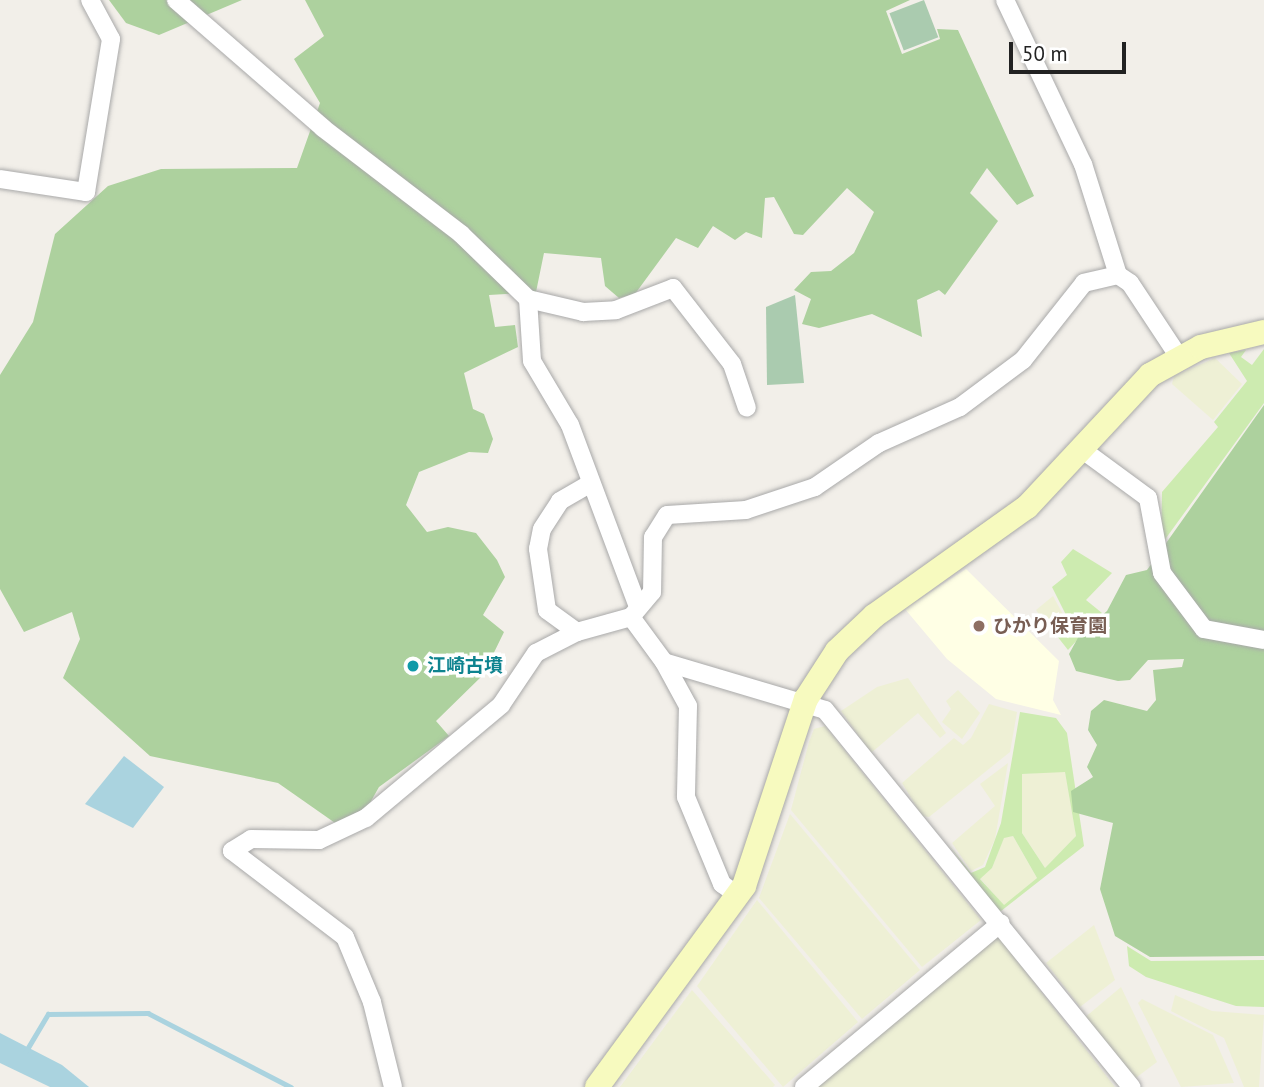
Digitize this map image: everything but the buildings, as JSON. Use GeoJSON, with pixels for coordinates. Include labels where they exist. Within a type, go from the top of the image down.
{"type":"FeatureCollection","features":[{"type":"Feature","properties":{"kind":"street"},"geometry":{"type":"LineString","coordinates":[[0,179],[86,192],[111,39],[90,0]]}},
{"type":"Feature","properties":{"kind":"street"},"geometry":{"type":"LineString","coordinates":[[176,0],[323,128],[461,234],[528,299],[583,312],[616,310],[673,288],[732,364],[747,408]]}},
{"type":"Feature","properties":{"kind":"street"},"geometry":{"type":"LineString","coordinates":[[1005,0],[1083,164],[1118,275],[1130,284],[1179,357]]}},
{"type":"Feature","properties":{"kind":"street"},"geometry":{"type":"LineString","coordinates":[[393,1087],[372,1002],[345,937],[232,851],[251,839],[319,840],[366,818],[501,705],[536,653],[577,632],[634,612],[652,592],[653,537],[667,515],[746,510],[815,487],[879,443],[960,407],[1023,359],[1084,283],[1118,275]]}},
{"type":"Feature","properties":{"kind":"street"},"geometry":{"type":"LineString","coordinates":[[528,299],[531,361],[570,425],[634,612],[688,706],[687,797],[722,884],[739,896]]}},
{"type":"Feature","properties":{"kind":"street"},"geometry":{"type":"LineString","coordinates":[[597,1087],[739,896],[764,839],[806,699],[862,625],[1027,507],[1130,392],[1179,357],[1264,332]]}},
{"type":"Feature","properties":{"kind":"street"},"geometry":{"type":"LineString","coordinates":[[1080,448],[1148,498],[1162,573],[1204,629],[1264,640]]}},
{"type":"Feature","properties":{"kind":"street"},"geometry":{"type":"LineString","coordinates":[[577,632],[547,610],[538,549],[542,528],[561,501],[591,483]]}},
{"type":"Feature","properties":{"kind":"street"},"geometry":{"type":"LineString","coordinates":[[664,662],[806,699],[825,710],[1001,923],[1131,1087]]}},
{"type":"Feature","properties":{"kind":"street"},"geometry":{"type":"LineString","coordinates":[[804,1087],[1001,923]]}},
{"type":"Feature","properties":{"kind":"shaded area"},"geometry":{"type":"Polygon","coordinates":[[[924,0],[938,37],[904,51],[889,13],[924,0]]]}},
{"type":"Feature","properties":{"kind":"shaded area"},"geometry":{"type":"Polygon","coordinates":[[[795,295],[804,383],[767,385],[766,307],[795,295]]]}},
{"type":"Feature","properties":{"kind":"shaded area"},"geometry":{"type":"Polygon","coordinates":[[[1215,358],[1242,384],[1213,420],[1172,384],[1174,376],[1215,358]]]}},
{"type":"Feature","properties":{"kind":"shaded area"},"geometry":{"type":"Polygon","coordinates":[[[966,569],[1059,661],[1053,700],[1061,715],[996,699],[947,659],[905,609],[966,569]]]}},
{"type":"Feature","properties":{"kind":"shaded area"},"geometry":{"type":"Polygon","coordinates":[[[1053,596],[1066,620],[1051,632],[1036,610],[1053,596]]]}},
{"type":"Feature","properties":{"kind":"shaded area"},"geometry":{"type":"Polygon","coordinates":[[[908,678],[946,733],[940,738],[918,713],[871,753],[841,711],[877,687],[908,678]]]}},
{"type":"Feature","properties":{"kind":"shaded area"},"geometry":{"type":"Polygon","coordinates":[[[958,690],[980,713],[962,739],[942,722],[951,709],[946,701],[958,690]]]}},
{"type":"Feature","properties":{"kind":"shaded area"},"geometry":{"type":"Polygon","coordinates":[[[989,704],[1017,712],[1010,752],[929,817],[922,816],[902,783],[954,738],[963,745],[971,738],[989,704]]]}},
{"type":"Feature","properties":{"kind":"shaded area"},"geometry":{"type":"Polygon","coordinates":[[[825,726],[981,920],[922,967],[791,810],[814,729],[825,726]]]}},
{"type":"Feature","properties":{"kind":"shaded area"},"geometry":{"type":"Polygon","coordinates":[[[1008,763],[995,839],[983,865],[971,871],[952,843],[995,806],[980,784],[1008,763]]]}},
{"type":"Feature","properties":{"kind":"shaded area"},"geometry":{"type":"Polygon","coordinates":[[[1065,771],[1076,836],[1045,868],[1022,833],[1022,774],[1065,771]]]}},
{"type":"Feature","properties":{"kind":"shaded area"},"geometry":{"type":"Polygon","coordinates":[[[790,814],[920,970],[862,1019],[759,898],[790,814]]]}},
{"type":"Feature","properties":{"kind":"shaded area"},"geometry":{"type":"Polygon","coordinates":[[[1013,836],[1037,878],[1004,906],[980,878],[992,868],[1004,837],[1013,836]]]}},
{"type":"Feature","properties":{"kind":"shaded area"},"geometry":{"type":"Polygon","coordinates":[[[757,900],[858,1022],[783,1087],[697,986],[757,900]]]}},
{"type":"Feature","properties":{"kind":"shaded area"},"geometry":{"type":"Polygon","coordinates":[[[1094,925],[1115,980],[1080,1007],[1046,963],[1094,925]]]}},
{"type":"Feature","properties":{"kind":"shaded area"},"geometry":{"type":"Polygon","coordinates":[[[997,935],[1115,1087],[816,1087],[997,935]]]}},
{"type":"Feature","properties":{"kind":"shaded area"},"geometry":{"type":"Polygon","coordinates":[[[1121,987],[1157,1062],[1133,1080],[1083,1019],[1121,987]]]}},
{"type":"Feature","properties":{"kind":"shaded area"},"geometry":{"type":"Polygon","coordinates":[[[692,990],[775,1085],[773,1087],[620,1087],[692,990]]]}},
{"type":"Feature","properties":{"kind":"shaded area"},"geometry":{"type":"Polygon","coordinates":[[[1175,995],[1212,1011],[1264,1015],[1259,1087],[1244,1087],[1224,1038],[1171,1011],[1175,995]]]}},
{"type":"Feature","properties":{"kind":"shaded area"},"geometry":{"type":"Polygon","coordinates":[[[1142,999],[1213,1035],[1234,1083],[1181,1087],[1138,1003],[1142,999]]]}},
{"type":"Feature","properties":{"kind":"green space"},"geometry":{"type":"Polygon","coordinates":[[[109,0],[242,0],[159,35],[126,23],[109,0]]]}},
{"type":"Feature","properties":{"kind":"green space"},"geometry":{"type":"Polygon","coordinates":[[[305,0],[910,0],[886,11],[902,54],[940,39],[937,29],[958,30],[1034,196],[1017,205],[987,168],[970,193],[998,221],[945,295],[939,290],[917,300],[922,337],[872,314],[819,328],[802,324],[811,299],[794,290],[811,272],[831,271],[854,253],[874,212],[847,188],[803,235],[794,234],[774,197],[765,198],[762,238],[746,232],[735,240],[713,226],[698,248],[676,238],[635,294],[619,298],[605,286],[601,258],[544,253],[536,292],[489,295],[495,327],[515,325],[518,347],[464,373],[473,409],[484,414],[493,439],[488,453],[469,452],[419,472],[406,505],[427,532],[448,527],[476,533],[497,560],[505,577],[483,615],[504,632],[483,675],[436,721],[449,736],[379,787],[366,810],[338,825],[278,783],[150,756],[63,678],[80,639],[72,612],[24,632],[0,589],[0,375],[33,322],[55,234],[108,186],[161,169],[297,168],[320,103],[294,59],[324,36],[305,0]]]}},
{"type":"Feature","properties":{"kind":"green space"},"geometry":{"type":"Polygon","coordinates":[[[1264,349],[1264,403],[1161,545],[1162,492],[1218,427],[1214,422],[1247,381],[1229,353],[1246,350],[1241,357],[1252,365],[1264,349]]]}},
{"type":"Feature","properties":{"kind":"green space"},"geometry":{"type":"Polygon","coordinates":[[[1264,405],[1264,956],[1150,957],[1115,936],[1100,889],[1113,823],[1073,812],[1071,791],[1093,777],[1087,767],[1097,745],[1088,730],[1091,711],[1104,700],[1147,711],[1156,700],[1153,670],[1182,667],[1184,659],[1148,660],[1130,680],[1118,681],[1076,671],[1069,654],[1080,634],[1107,611],[1126,575],[1147,570],[1264,405]]]}},
{"type":"Feature","properties":{"kind":"green space"},"geometry":{"type":"Polygon","coordinates":[[[1073,549],[1112,573],[1086,600],[1102,613],[1068,650],[1057,636],[1069,621],[1052,587],[1067,575],[1061,562],[1073,549]]]}},
{"type":"Feature","properties":{"kind":"green space"},"geometry":{"type":"Polygon","coordinates":[[[1020,712],[1056,718],[1067,733],[1084,846],[1001,911],[997,911],[948,844],[971,873],[985,867],[1001,823],[1020,712]],[[1065,772],[1022,774],[1022,833],[1045,868],[1076,836],[1065,772]],[[1013,836],[1004,838],[992,868],[980,879],[1004,905],[1037,878],[1013,836]]]}},
{"type":"Feature","properties":{"kind":"green space"},"geometry":{"type":"Polygon","coordinates":[[[1127,946],[1151,961],[1264,960],[1264,1007],[1236,1006],[1146,977],[1129,966],[1127,946]]]}},
{"type":"Feature","properties":{"kind":"water"},"geometry":{"type":"Polygon","coordinates":[[[124,756],[164,787],[133,828],[85,804],[124,756]]]}},
{"type":"Feature","properties":{"kind":"water"},"geometry":{"type":"Polygon","coordinates":[[[0,1033],[62,1065],[89,1087],[50,1087],[0,1063],[0,1033]]]}},
{"type":"Feature","properties":{"kind":"waterway"},"geometry":{"type":"LineString","coordinates":[[26,1051],[48,1014],[148,1013],[291,1087]]}},
{"type":"Feature","properties":{"kind":"place","name":"ひかり保育園"},"geometry":{"type":"Point","coordinates":[979,626]}},
{"type":"Feature","properties":{"kind":"place","name":"江崎古墳"},"geometry":{"type":"Point","coordinates":[413,666]}}]}
